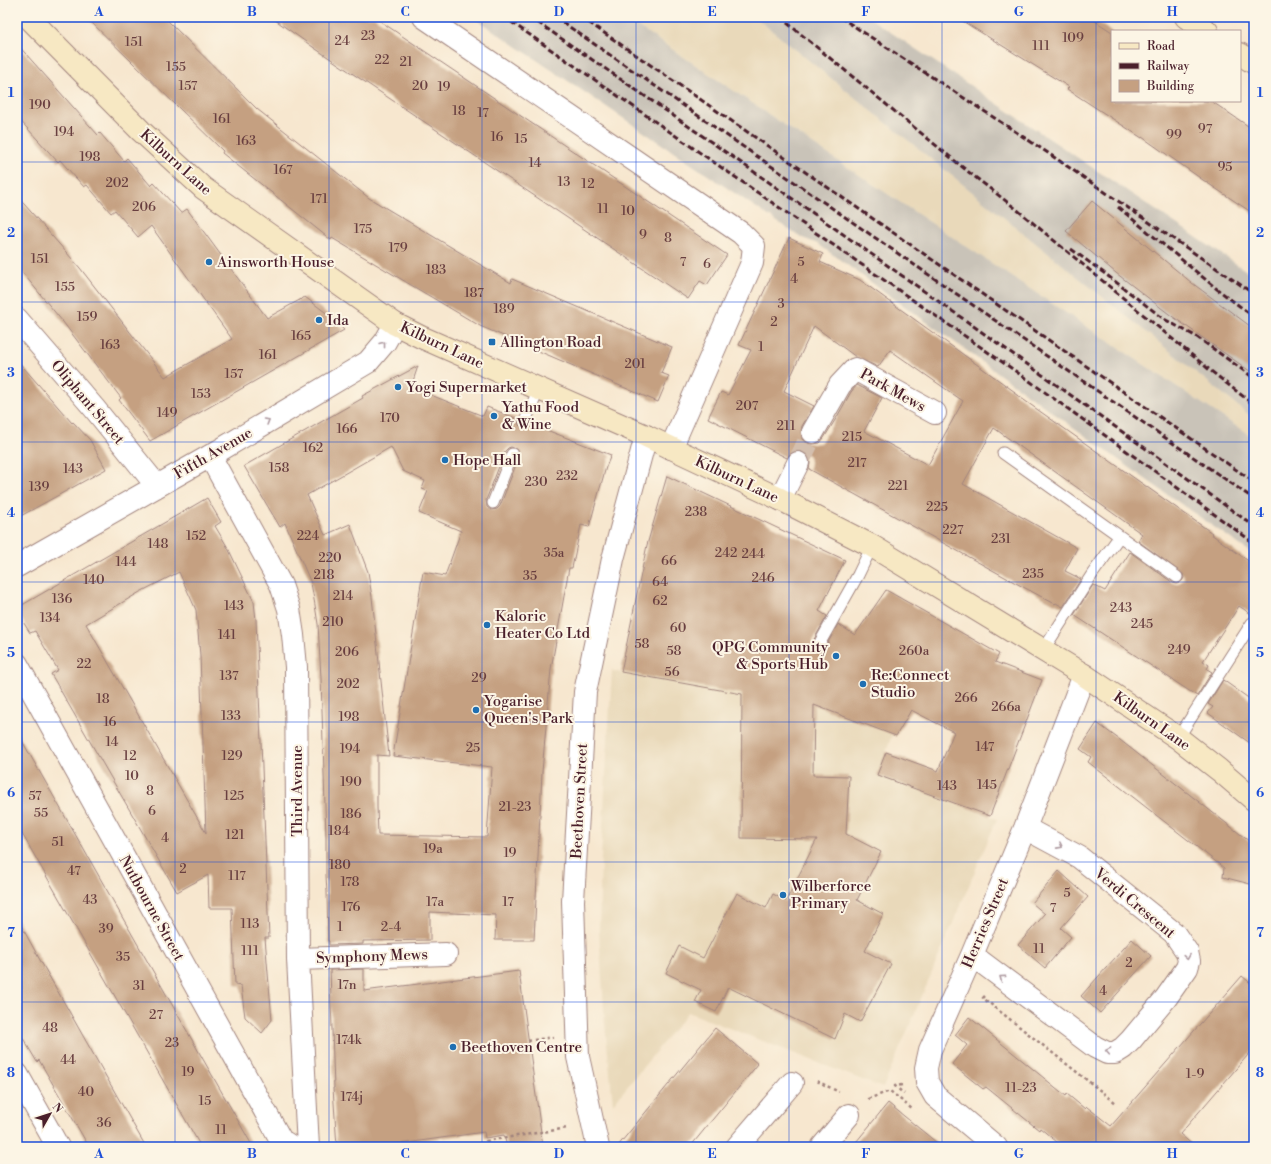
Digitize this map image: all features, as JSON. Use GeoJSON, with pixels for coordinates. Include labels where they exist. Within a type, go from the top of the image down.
{"type":"FeatureCollection","features":[{"type":"Feature","properties":{"kind":"main road"},"geometry":{"type":"LineString","coordinates":[[1186,17],[1206,30]]}},
{"type":"Feature","properties":{"kind":"main road","name":"Kilburn Lane"},"geometry":{"type":"LineString","coordinates":[[33,19],[141,131],[203,188],[395,324],[646,436],[780,499],[872,546],[1044,649],[1084,675],[1178,738],[1254,800]]}},
{"type":"Feature","properties":{"kind":"main road"},"geometry":{"type":"LineString","coordinates":[[1241,55],[1254,63]]}},
{"type":"Feature","properties":{"kind":"street"},"geometry":{"type":"LineString","coordinates":[[424,17],[741,233],[754,246],[752,263],[671,448]]}},
{"type":"Feature","properties":{"kind":"street","name":"Oliphant Street"},"geometry":{"type":"LineString","coordinates":[[17,319],[94,408],[157,486]]}},
{"type":"Feature","properties":{"kind":"street","name":"Fifth Avenue"},"geometry":{"type":"LineString","coordinates":[[17,566],[210,456],[368,362],[385,342],[395,324]]}},
{"type":"Feature","properties":{"kind":"street","name":"Park Mews"},"geometry":{"type":"LineString","coordinates":[[813,432],[840,385],[855,369],[935,413]]}},
{"type":"Feature","properties":{"kind":"street","name":"Beethoven Street"},"geometry":{"type":"LineString","coordinates":[[598,1147],[578,1057],[573,909],[585,692],[613,559],[646,436]]}},
{"type":"Feature","properties":{"kind":"street","name":"Third Avenue"},"geometry":{"type":"LineString","coordinates":[[210,456],[281,585],[289,609],[293,635],[296,667],[298,959],[308,1147]]}},
{"type":"Feature","properties":{"kind":"street"},"geometry":{"type":"LineString","coordinates":[[780,499],[798,463]]}},
{"type":"Feature","properties":{"kind":"street","name":"Nutbourne Street"},"geometry":{"type":"LineString","coordinates":[[17,664],[281,1140],[292,1147]]}},
{"type":"Feature","properties":{"kind":"street","name":"Herries Street"},"geometry":{"type":"LineString","coordinates":[[927,1082],[926,1068],[930,1050],[972,955],[1025,828],[1084,675]]}},
{"type":"Feature","properties":{"kind":"street","name":"Verdi Crescent"},"geometry":{"type":"LineString","coordinates":[[972,955],[1095,1047],[1107,1053],[1115,1053],[1123,1048],[1166,998],[1187,968],[1189,961],[1187,952],[1174,934],[1079,857],[1025,828]]}},
{"type":"Feature","properties":{"kind":"street","name":"Symphony Mews"},"geometry":{"type":"LineString","coordinates":[[298,959],[446,954]]}},
{"type":"Feature","properties":{"kind":"street"},"geometry":{"type":"LineString","coordinates":[[17,1074],[58,1147]]}},
{"type":"Feature","properties":{"kind":"street"},"geometry":{"type":"LineString","coordinates":[[927,1082],[935,1096],[996,1147]]}},
{"type":"Feature","properties":{"kind":"street"},"geometry":{"type":"LineString","coordinates":[[737,1147],[792,1083]]}},
{"type":"Feature","properties":{"kind":"street"},"geometry":{"type":"LineString","coordinates":[[822,1147],[847,1104]]}},
{"type":"Feature","properties":{"kind":"lane"},"geometry":{"type":"LineString","coordinates":[[525,421],[539,389]]}},
{"type":"Feature","properties":{"kind":"lane"},"geometry":{"type":"LineString","coordinates":[[1004,453],[1177,578]]}},
{"type":"Feature","properties":{"kind":"lane"},"geometry":{"type":"LineString","coordinates":[[493,503],[512,454]]}},
{"type":"Feature","properties":{"kind":"lane"},"geometry":{"type":"LineString","coordinates":[[1044,649],[1119,537]]}},
{"type":"Feature","properties":{"kind":"lane"},"geometry":{"type":"LineString","coordinates":[[818,646],[858,575],[872,546]]}},
{"type":"Feature","properties":{"kind":"lane"},"geometry":{"type":"LineString","coordinates":[[1178,738],[1252,623]]}},
{"type":"Feature","properties":{"kind":"path"},"geometry":{"type":"LineString","coordinates":[[792,1083],[812,1078],[834,1090],[847,1104],[890,1091],[895,1086],[927,1082]]}},
{"type":"Feature","properties":{"kind":"path"},"geometry":{"type":"LineString","coordinates":[[895,1086],[910,1098]]}},
{"type":"Feature","properties":{"kind":"path"},"geometry":{"type":"LineString","coordinates":[[890,1091],[916,1112]]}},
{"type":"Feature","properties":{"kind":"path"},"geometry":{"type":"LineString","coordinates":[[863,1097],[869,1098]]}},
{"type":"Feature","properties":{"kind":"path"},"geometry":{"type":"LineString","coordinates":[[486,1147],[486,1142],[569,1128]]}},
{"type":"Feature","properties":{"kind":"shaded area"},"geometry":{"type":"Polygon","coordinates":[[[473,17],[624,17],[1254,438],[1254,555],[818,244],[800,237],[473,17]]]}},
{"type":"Feature","properties":{"kind":"shaded area"},"geometry":{"type":"Polygon","coordinates":[[[624,17],[755,17],[1254,419],[1254,438],[841,163],[624,17]]]}},
{"type":"Feature","properties":{"kind":"shaded area"},"geometry":{"type":"Polygon","coordinates":[[[755,17],[868,17],[1254,276],[1254,419],[755,17]]]}},
{"type":"Feature","properties":{"kind":"shaded area","name":"Wilberforce Primary"},"geometry":{"type":"Polygon","coordinates":[[[612,671],[817,706],[892,735],[878,775],[997,819],[883,1088],[688,1012],[613,1104],[605,1024],[599,931],[601,859],[612,671]]]}},
{"type":"Feature","properties":{"kind":"building"},"geometry":{"type":"Polygon","coordinates":[[[86,17],[164,17],[257,109],[369,198],[511,283],[512,279],[672,347],[661,373],[669,376],[658,402],[480,326],[332,238],[331,240],[222,153],[223,151],[86,17]]]}},
{"type":"Feature","properties":{"kind":"building"},"geometry":{"type":"Polygon","coordinates":[[[271,17],[374,17],[727,255],[707,285],[700,281],[688,299],[313,47],[271,17]]]}},
{"type":"Feature","properties":{"kind":"building"},"geometry":{"type":"Polygon","coordinates":[[[956,17],[1089,17],[1111,31],[1111,102],[1212,102],[1254,130],[1254,214],[1142,137],[1067,89],[1069,87],[956,17]]]}},
{"type":"Feature","properties":{"kind":"building"},"geometry":{"type":"Polygon","coordinates":[[[17,44],[98,135],[100,133],[124,161],[127,158],[151,186],[154,183],[181,213],[187,209],[267,318],[305,297],[325,312],[344,330],[150,441],[119,400],[121,398],[63,322],[17,266],[17,196],[80,268],[165,377],[232,339],[151,226],[138,237],[115,210],[111,213],[87,185],[84,187],[60,160],[58,162],[17,117],[17,44]]]}},
{"type":"Feature","properties":{"kind":"building"},"geometry":{"type":"Polygon","coordinates":[[[1092,201],[1192,283],[1254,329],[1254,374],[1169,314],[1116,273],[1066,231],[1092,201]]]}},
{"type":"Feature","properties":{"kind":"building"},"geometry":{"type":"Polygon","coordinates":[[[789,238],[823,254],[820,262],[860,280],[1015,392],[1014,393],[1212,533],[1211,534],[1254,565],[1254,616],[1239,606],[1203,661],[1209,665],[1207,669],[1212,672],[1197,696],[1074,615],[1093,585],[1105,591],[1130,552],[1173,583],[1177,584],[1182,581],[1184,578],[1183,574],[1138,541],[1142,534],[994,428],[963,484],[1077,548],[1065,571],[1081,579],[1063,607],[1056,603],[1055,604],[809,469],[809,456],[804,452],[797,451],[791,453],[787,458],[708,418],[721,392],[728,395],[751,350],[739,345],[789,238]],[[814,326],[784,391],[814,406],[802,426],[802,439],[806,443],[820,443],[851,392],[857,385],[882,398],[864,431],[928,465],[963,401],[890,350],[878,367],[856,357],[814,326]]]}},
{"type":"Feature","properties":{"kind":"building"},"geometry":{"type":"Polygon","coordinates":[[[17,360],[72,423],[73,422],[90,440],[106,469],[17,518],[17,360]]]}},
{"type":"Feature","properties":{"kind":"building"},"geometry":{"type":"Polygon","coordinates":[[[418,366],[411,387],[483,416],[487,407],[518,419],[519,425],[523,428],[529,427],[531,424],[611,455],[606,467],[589,527],[581,525],[572,568],[569,568],[551,669],[542,772],[534,940],[495,940],[496,915],[430,912],[430,940],[363,941],[363,944],[329,945],[321,678],[318,624],[315,605],[311,583],[285,523],[280,527],[244,466],[363,398],[362,396],[418,366]],[[391,447],[307,495],[325,535],[350,524],[368,572],[389,756],[377,755],[378,835],[487,837],[492,767],[393,756],[423,572],[445,576],[461,531],[419,513],[428,491],[422,489],[425,481],[403,471],[391,447]],[[511,447],[505,451],[486,500],[487,507],[491,510],[497,509],[500,506],[519,457],[518,450],[511,447]]]}},
{"type":"Feature","properties":{"kind":"building"},"geometry":{"type":"Polygon","coordinates":[[[667,476],[845,560],[819,611],[827,616],[812,643],[812,649],[815,652],[821,652],[824,650],[838,624],[855,635],[886,590],[999,654],[995,662],[1042,680],[990,816],[877,775],[886,752],[938,771],[954,732],[911,710],[896,736],[814,705],[813,775],[849,776],[846,834],[881,852],[857,900],[883,914],[865,951],[891,964],[860,1022],[845,1014],[835,1039],[728,987],[716,1012],[695,1002],[701,990],[666,973],[679,946],[703,958],[737,893],[766,908],[773,894],[786,901],[817,839],[741,838],[742,694],[621,672],[647,545],[667,476]]]}},
{"type":"Feature","properties":{"kind":"building"},"geometry":{"type":"Polygon","coordinates":[[[207,498],[221,522],[215,526],[228,548],[254,602],[256,620],[269,938],[265,938],[272,1020],[262,1033],[245,1017],[241,986],[235,985],[232,908],[209,908],[208,875],[177,892],[51,674],[58,670],[35,631],[30,633],[17,612],[17,608],[207,498]],[[179,572],[140,592],[86,624],[206,833],[200,655],[196,610],[179,572]]]}},
{"type":"Feature","properties":{"kind":"building"},"geometry":{"type":"Polygon","coordinates":[[[1223,680],[1254,702],[1254,746],[1208,713],[1213,707],[1208,704],[1223,680]]]}},
{"type":"Feature","properties":{"kind":"building"},"geometry":{"type":"Polygon","coordinates":[[[1097,723],[1254,845],[1254,885],[1223,877],[1224,868],[1088,762],[1091,757],[1080,749],[1097,723]]]}},
{"type":"Feature","properties":{"kind":"building"},"geometry":{"type":"Polygon","coordinates":[[[17,732],[253,1147],[201,1147],[17,825],[17,732]]]}},
{"type":"Feature","properties":{"kind":"building"},"geometry":{"type":"Polygon","coordinates":[[[1059,871],[1088,897],[1061,928],[1071,937],[1045,968],[1018,945],[1045,914],[1032,903],[1059,871]]]}},
{"type":"Feature","properties":{"kind":"building"},"geometry":{"type":"Polygon","coordinates":[[[17,918],[146,1147],[89,1147],[39,1060],[37,1062],[17,1028],[17,918]]]}},
{"type":"Feature","properties":{"kind":"building"},"geometry":{"type":"Polygon","coordinates":[[[1132,939],[1151,956],[1100,1013],[1081,996],[1132,939]]]}},
{"type":"Feature","properties":{"kind":"building","name":"Beethoven Centre"},"geometry":{"type":"Polygon","coordinates":[[[364,969],[364,991],[519,971],[543,1147],[507,1147],[504,1135],[485,1138],[484,1132],[377,1147],[337,1147],[333,1088],[330,970],[364,969]]]}},
{"type":"Feature","properties":{"kind":"building"},"geometry":{"type":"Polygon","coordinates":[[[1242,976],[1254,986],[1254,1048],[1180,1134],[1195,1147],[1063,1147],[1040,1128],[1039,1130],[986,1087],[983,1089],[952,1064],[967,1045],[955,1035],[969,1017],[1066,1096],[1067,1094],[1085,1109],[1087,1107],[1111,1126],[1242,976]]]}},
{"type":"Feature","properties":{"kind":"building"},"geometry":{"type":"Polygon","coordinates":[[[715,1028],[758,1064],[690,1147],[617,1147],[715,1028]]]}},
{"type":"Feature","properties":{"kind":"building"},"geometry":{"type":"Polygon","coordinates":[[[888,1103],[942,1147],[852,1147],[888,1103]]]}},
{"type":"Feature","properties":{"kind":"tunnel"},"geometry":{"type":"LineString","coordinates":[[798,463],[813,432]]}},
{"type":"Feature","properties":{"kind":"railway"},"geometry":{"type":"LineString","coordinates":[[504,17],[1024,377],[1254,543]]}},
{"type":"Feature","properties":{"kind":"railway"},"geometry":{"type":"LineString","coordinates":[[530,17],[894,270],[1254,526]]}},
{"type":"Feature","properties":{"kind":"railway"},"geometry":{"type":"LineString","coordinates":[[555,17],[1254,499]]}},
{"type":"Feature","properties":{"kind":"railway"},"geometry":{"type":"LineString","coordinates":[[581,17],[1254,482]]}},
{"type":"Feature","properties":{"kind":"railway"},"geometry":{"type":"LineString","coordinates":[[780,17],[1254,405]]}},
{"type":"Feature","properties":{"kind":"railway"},"geometry":{"type":"LineString","coordinates":[[840,17],[1045,151],[1254,294]]}},
{"type":"Feature","properties":{"kind":"railway"},"geometry":{"type":"LineString","coordinates":[[1118,207],[1217,289],[1254,317]]}},
{"type":"Feature","properties":{"kind":"railway"},"geometry":{"type":"LineString","coordinates":[[1071,249],[1164,319],[1197,337],[1254,378]]}},
{"type":"Feature","properties":{"kind":"place","name":"Ainsworth House"},"geometry":{"type":"Point","coordinates":[209,262]}},
{"type":"Feature","properties":{"kind":"place","name":"Ida"},"geometry":{"type":"Point","coordinates":[319,320]}},
{"type":"Feature","properties":{"kind":"place","name":"Allington Road"},"geometry":{"type":"Point","coordinates":[492,342]}},
{"type":"Feature","properties":{"kind":"place","name":"Yogi Supermarket"},"geometry":{"type":"Point","coordinates":[398,387]}},
{"type":"Feature","properties":{"kind":"place","name":"Yathu Food & Wine"},"geometry":{"type":"Point","coordinates":[494,416]}},
{"type":"Feature","properties":{"kind":"place","name":"Hope Hall"},"geometry":{"type":"Point","coordinates":[445,460]}},
{"type":"Feature","properties":{"kind":"place","name":"Kaloric Heater Co Ltd"},"geometry":{"type":"Point","coordinates":[487,625]}},
{"type":"Feature","properties":{"kind":"place","name":"QPG Community & Sports Hub"},"geometry":{"type":"Point","coordinates":[836,656]}},
{"type":"Feature","properties":{"kind":"place","name":"Re:Connect Studio"},"geometry":{"type":"Point","coordinates":[863,684]}},
{"type":"Feature","properties":{"kind":"place","name":"Yogarise Queen's Park"},"geometry":{"type":"Point","coordinates":[476,710]}},
{"type":"Feature","properties":{"kind":"place","name":"Wilberforce Primary"},"geometry":{"type":"Point","coordinates":[783,895]}},
{"type":"Feature","properties":{"kind":"place","name":"Beethoven Centre"},"geometry":{"type":"Point","coordinates":[453,1047]}}]}
